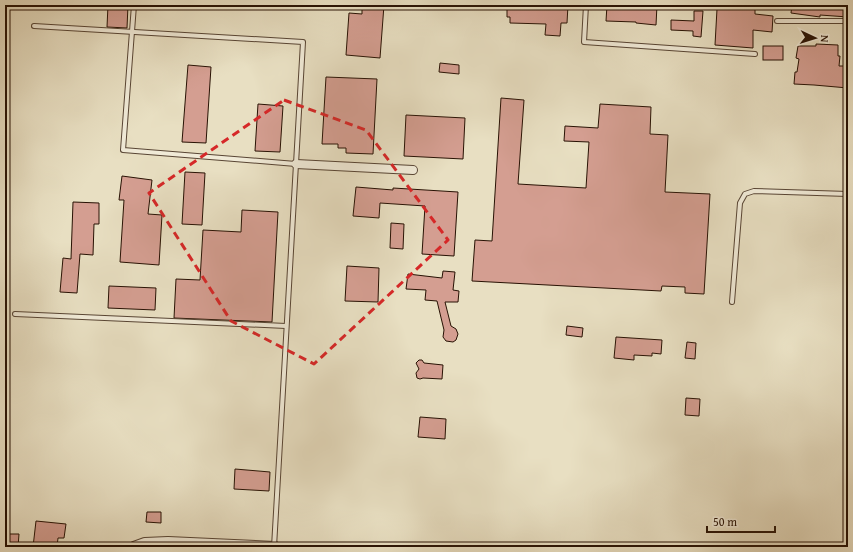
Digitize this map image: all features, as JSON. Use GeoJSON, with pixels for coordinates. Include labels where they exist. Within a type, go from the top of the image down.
{"type":"FeatureCollection","features":[{"type":"Feature","properties":{"kind":"street"},"geometry":{"type":"LineString","coordinates":[[296,164],[413,170]]}},
{"type":"Feature","properties":{"kind":"street"},"geometry":{"type":"LineString","coordinates":[[134,547],[144,543],[168,542],[275,547]]}},
{"type":"Feature","properties":{"kind":"lane"},"geometry":{"type":"LineString","coordinates":[[134,5],[123,150],[296,164]]}},
{"type":"Feature","properties":{"kind":"lane"},"geometry":{"type":"LineString","coordinates":[[586,5],[584,42],[755,54]]}},
{"type":"Feature","properties":{"kind":"lane"},"geometry":{"type":"LineString","coordinates":[[777,21],[848,21]]}},
{"type":"Feature","properties":{"kind":"lane"},"geometry":{"type":"LineString","coordinates":[[34,26],[303,42],[286,326],[275,547]]}},
{"type":"Feature","properties":{"kind":"lane"},"geometry":{"type":"LineString","coordinates":[[732,302],[740,203],[745,194],[754,191],[848,194]]}},
{"type":"Feature","properties":{"kind":"lane"},"geometry":{"type":"LineString","coordinates":[[15,314],[286,326]]}},
{"type":"Feature","properties":{"kind":"highlighted area"},"geometry":{"type":"Polygon","coordinates":[[[284,100],[366,130],[448,240],[314,364],[231,321],[149,193],[284,100]]]}},
{"type":"Feature","properties":{"kind":"building"},"geometry":{"type":"Polygon","coordinates":[[[108,5],[128,5],[127,28],[107,27],[108,5]]]}},
{"type":"Feature","properties":{"kind":"building"},"geometry":{"type":"Polygon","coordinates":[[[362,5],[384,5],[380,58],[346,55],[349,13],[362,14],[362,5]]]}},
{"type":"Feature","properties":{"kind":"building"},"geometry":{"type":"Polygon","coordinates":[[[507,5],[568,5],[567,23],[561,23],[560,36],[545,35],[546,24],[510,23],[510,17],[507,17],[507,5]]]}},
{"type":"Feature","properties":{"kind":"building"},"geometry":{"type":"Polygon","coordinates":[[[607,5],[657,5],[656,25],[636,22],[606,21],[607,5]]]}},
{"type":"Feature","properties":{"kind":"building"},"geometry":{"type":"Polygon","coordinates":[[[721,5],[755,5],[755,14],[773,16],[772,32],[753,30],[753,48],[715,45],[717,9],[721,9],[721,5]]]}},
{"type":"Feature","properties":{"kind":"building"},"geometry":{"type":"Polygon","coordinates":[[[792,5],[848,5],[848,17],[820,15],[820,17],[791,13],[792,5]]]}},
{"type":"Feature","properties":{"kind":"building"},"geometry":{"type":"Polygon","coordinates":[[[694,11],[703,11],[701,37],[693,36],[693,31],[671,30],[671,20],[694,21],[694,11]]]}},
{"type":"Feature","properties":{"kind":"building"},"geometry":{"type":"Polygon","coordinates":[[[816,44],[838,45],[838,56],[840,56],[839,66],[848,66],[848,88],[794,84],[795,72],[797,72],[799,59],[796,58],[798,46],[816,46],[816,44]]]}},
{"type":"Feature","properties":{"kind":"building"},"geometry":{"type":"Polygon","coordinates":[[[763,46],[783,46],[783,60],[763,60],[763,46]]]}},
{"type":"Feature","properties":{"kind":"building"},"geometry":{"type":"Polygon","coordinates":[[[440,63],[459,65],[459,74],[439,72],[440,63]]]}},
{"type":"Feature","properties":{"kind":"building"},"geometry":{"type":"Polygon","coordinates":[[[188,65],[211,67],[206,143],[182,142],[188,65]]]}},
{"type":"Feature","properties":{"kind":"building"},"geometry":{"type":"Polygon","coordinates":[[[326,77],[377,79],[373,154],[346,153],[346,148],[338,148],[338,144],[322,144],[326,77]]]}},
{"type":"Feature","properties":{"kind":"building"},"geometry":{"type":"Polygon","coordinates":[[[501,98],[524,100],[518,184],[586,188],[589,142],[564,141],[565,126],[598,128],[600,104],[651,107],[650,134],[668,135],[665,192],[710,194],[704,294],[685,293],[685,287],[662,286],[661,291],[472,281],[475,240],[492,241],[501,98]]]}},
{"type":"Feature","properties":{"kind":"building"},"geometry":{"type":"Polygon","coordinates":[[[258,104],[283,106],[280,152],[255,151],[258,104]]]}},
{"type":"Feature","properties":{"kind":"building"},"geometry":{"type":"Polygon","coordinates":[[[406,115],[465,118],[463,159],[404,156],[406,115]]]}},
{"type":"Feature","properties":{"kind":"building"},"geometry":{"type":"Polygon","coordinates":[[[185,172],[205,173],[202,225],[182,224],[185,172]]]}},
{"type":"Feature","properties":{"kind":"building"},"geometry":{"type":"Polygon","coordinates":[[[122,176],[152,180],[148,214],[162,215],[159,265],[120,262],[124,200],[119,200],[122,176]]]}},
{"type":"Feature","properties":{"kind":"building"},"geometry":{"type":"Polygon","coordinates":[[[356,187],[458,192],[454,256],[422,254],[425,206],[380,203],[379,218],[353,216],[356,187]]]}},
{"type":"Feature","properties":{"kind":"building"},"geometry":{"type":"Polygon","coordinates":[[[73,202],[99,203],[99,224],[94,224],[93,255],[80,254],[77,293],[60,292],[63,258],[71,259],[73,202]]]}},
{"type":"Feature","properties":{"kind":"building"},"geometry":{"type":"Polygon","coordinates":[[[242,210],[278,212],[272,322],[174,318],[176,279],[200,280],[203,230],[241,232],[242,210]]]}},
{"type":"Feature","properties":{"kind":"building"},"geometry":{"type":"Polygon","coordinates":[[[391,223],[404,224],[403,249],[390,248],[391,223]]]}},
{"type":"Feature","properties":{"kind":"building"},"geometry":{"type":"Polygon","coordinates":[[[347,266],[379,268],[378,302],[345,301],[347,266]]]}},
{"type":"Feature","properties":{"kind":"building"},"geometry":{"type":"Polygon","coordinates":[[[443,271],[455,272],[453,290],[459,291],[458,302],[445,302],[451,326],[456,329],[458,334],[456,340],[453,342],[446,341],[443,337],[444,330],[437,301],[425,300],[426,290],[406,289],[408,274],[442,278],[443,271]]]}},
{"type":"Feature","properties":{"kind":"building"},"geometry":{"type":"Polygon","coordinates":[[[109,286],[156,288],[155,310],[108,308],[109,286]]]}},
{"type":"Feature","properties":{"kind":"building"},"geometry":{"type":"Polygon","coordinates":[[[567,326],[583,328],[582,337],[566,335],[567,326]]]}},
{"type":"Feature","properties":{"kind":"building"},"geometry":{"type":"Polygon","coordinates":[[[616,337],[662,340],[661,354],[652,353],[652,356],[634,355],[634,360],[614,358],[616,337]]]}},
{"type":"Feature","properties":{"kind":"building"},"geometry":{"type":"Polygon","coordinates":[[[687,342],[696,343],[695,359],[685,358],[687,342]]]}},
{"type":"Feature","properties":{"kind":"building"},"geometry":{"type":"Polygon","coordinates":[[[419,360],[422,360],[424,363],[443,365],[442,379],[417,378],[416,373],[419,369],[416,363],[419,360]]]}},
{"type":"Feature","properties":{"kind":"building"},"geometry":{"type":"Polygon","coordinates":[[[686,398],[700,399],[699,416],[685,415],[686,398]]]}},
{"type":"Feature","properties":{"kind":"building"},"geometry":{"type":"Polygon","coordinates":[[[420,417],[446,419],[445,439],[418,437],[420,417]]]}},
{"type":"Feature","properties":{"kind":"building"},"geometry":{"type":"Polygon","coordinates":[[[235,469],[270,472],[269,491],[234,489],[235,469]]]}},
{"type":"Feature","properties":{"kind":"building"},"geometry":{"type":"Polygon","coordinates":[[[147,512],[161,512],[161,523],[146,522],[147,512]]]}},
{"type":"Feature","properties":{"kind":"building"},"geometry":{"type":"Polygon","coordinates":[[[36,521],[66,524],[64,538],[58,538],[57,547],[33,547],[36,521]]]}},
{"type":"Feature","properties":{"kind":"building"},"geometry":{"type":"Polygon","coordinates":[[[5,534],[19,534],[18,547],[5,547],[5,534]]]}}]}
